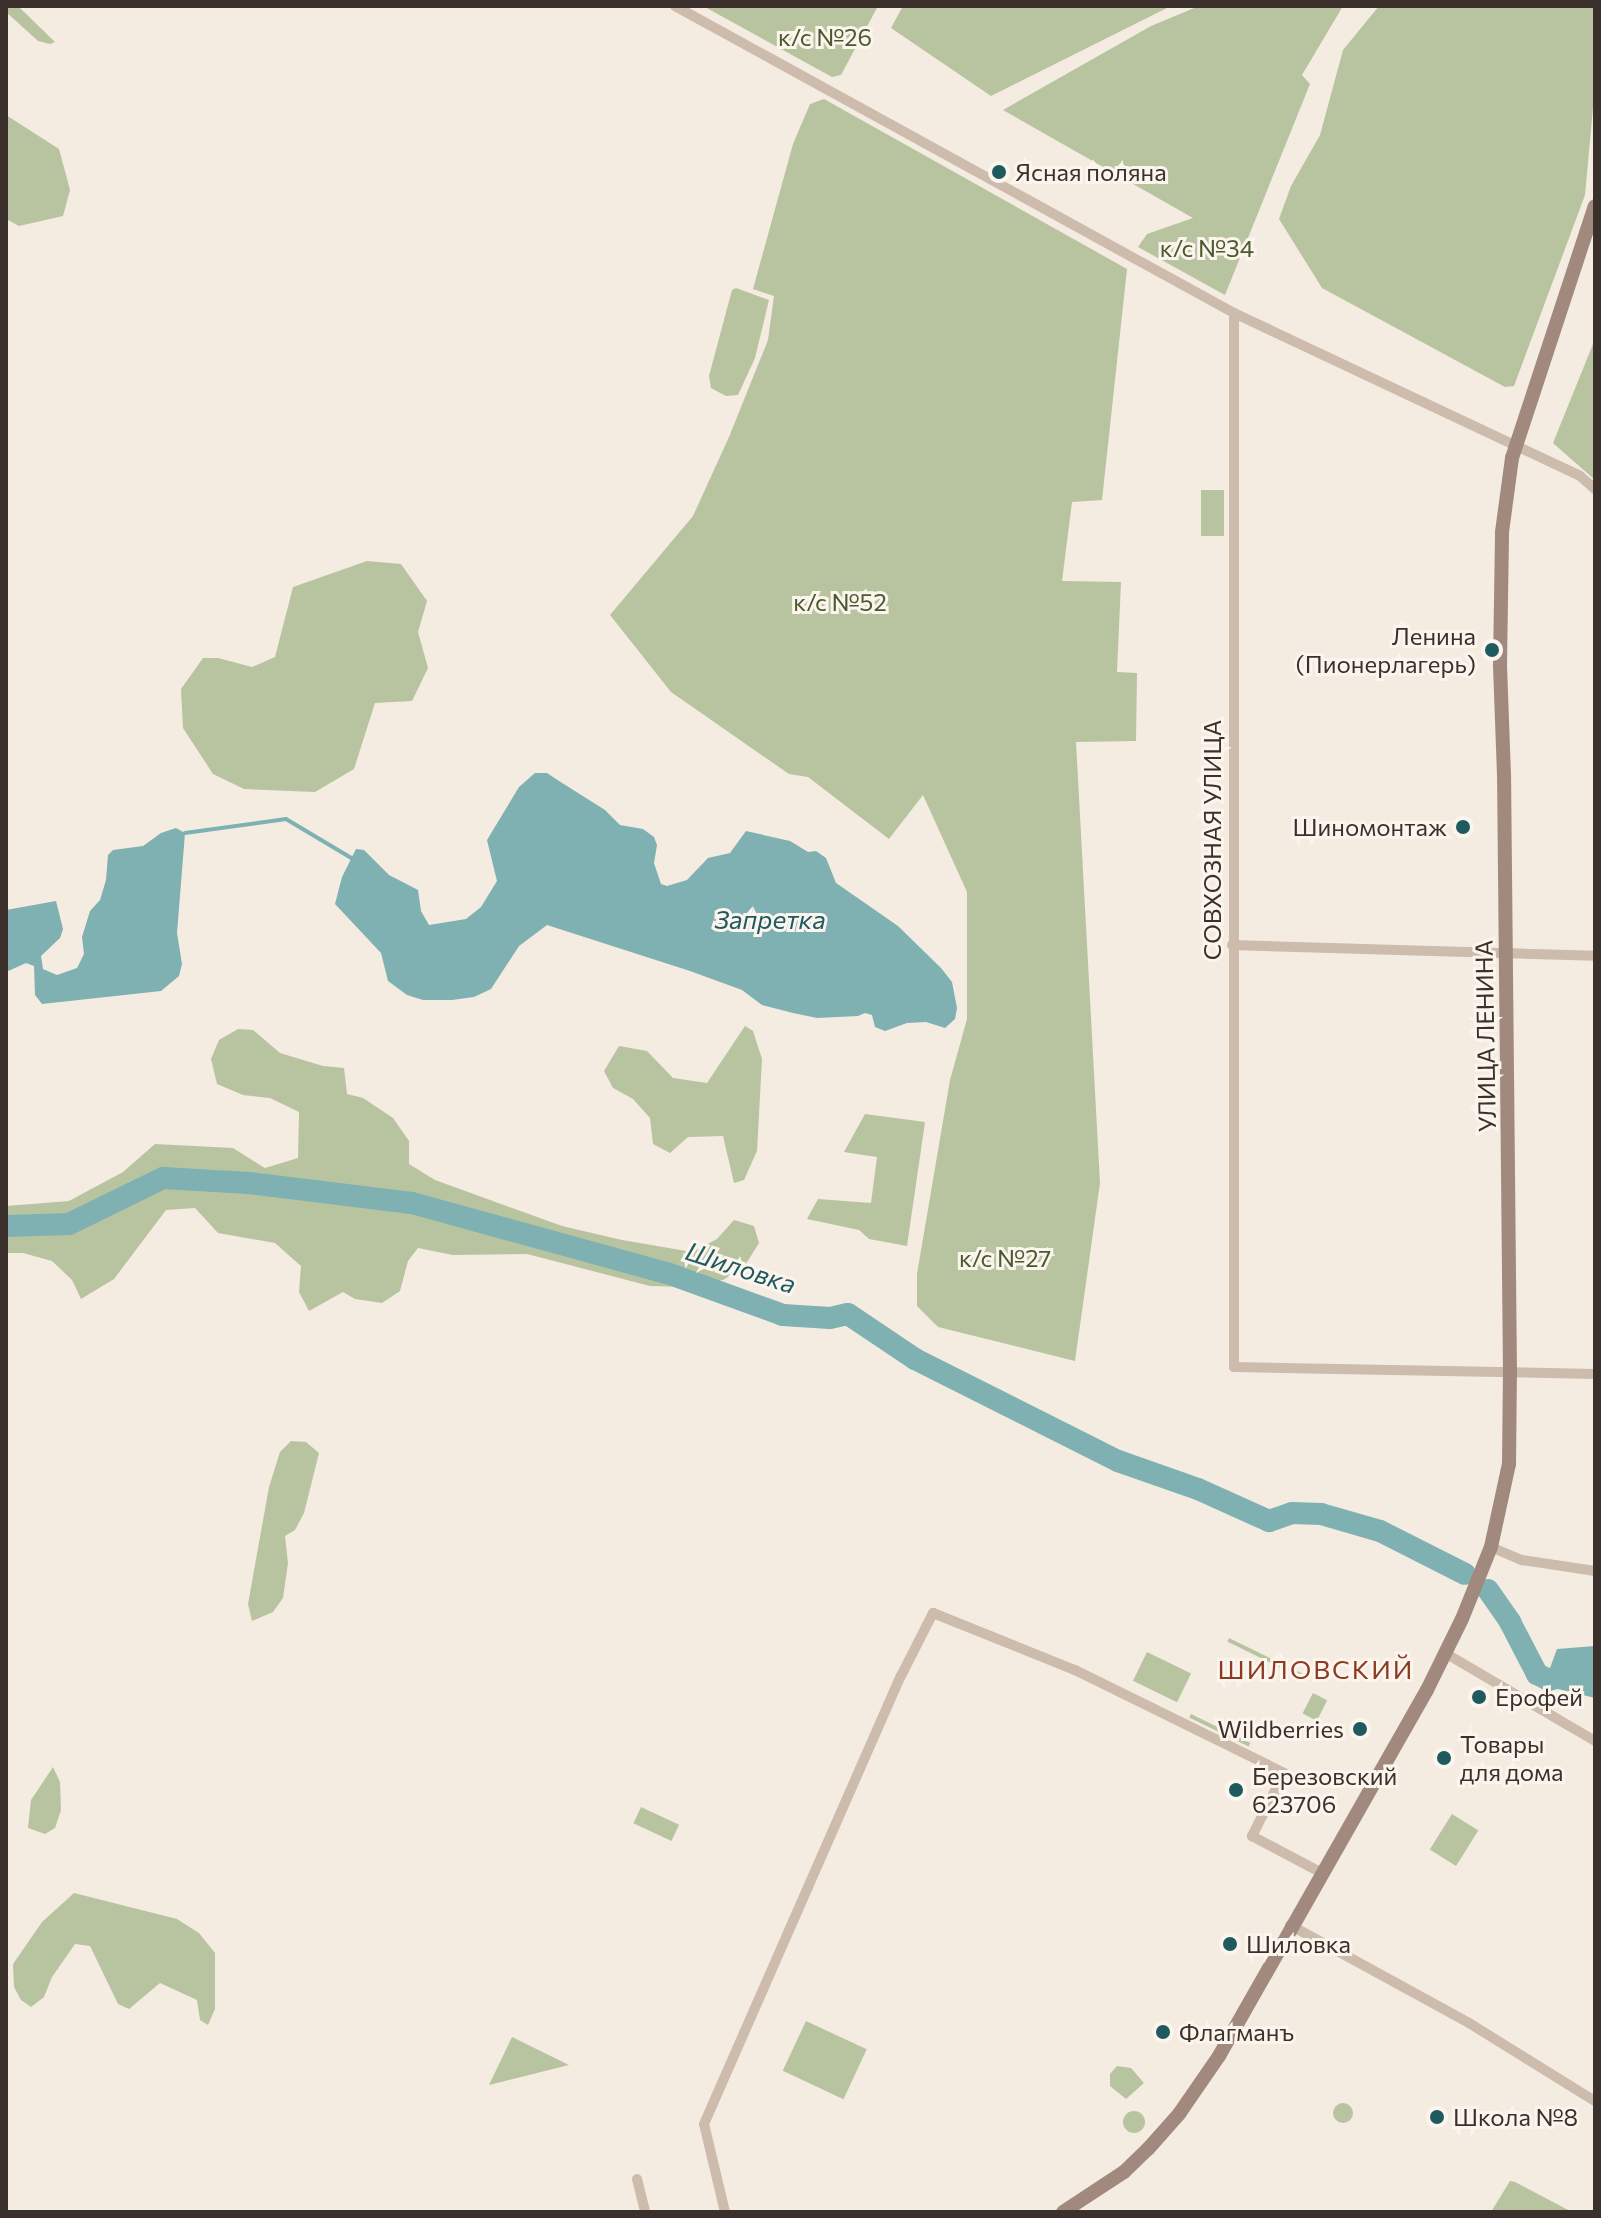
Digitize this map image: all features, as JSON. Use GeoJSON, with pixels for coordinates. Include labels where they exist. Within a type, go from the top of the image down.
{"type":"FeatureCollection","features":[{"type":"Feature","properties":{"kind":"street"},"geometry":{"type":"LineString","coordinates":[[675,6],[1234,313],[1580,476],[1595,489]]}},
{"type":"Feature","properties":{"kind":"street","name":"УЛИЦА ЛЕНИНА"},"geometry":{"type":"LineString","coordinates":[[1063,2212],[1124,2172],[1179,2114],[1226,2044],[1297,1928],[1320,1872],[1445,1653],[1489,1553],[1509,1464],[1506,954],[1500,664],[1502,532],[1515,447],[1595,206]]}},
{"type":"Feature","properties":{"kind":"street","name":"СОВХОЗНАЯ УЛИЦА"},"geometry":{"type":"LineString","coordinates":[[1234,313],[1234,1367],[1510,1374]]}},
{"type":"Feature","properties":{"kind":"street"},"geometry":{"type":"LineString","coordinates":[[1232,945],[1595,956]]}},
{"type":"Feature","properties":{"kind":"street"},"geometry":{"type":"LineString","coordinates":[[1510,1374],[1595,1374]]}},
{"type":"Feature","properties":{"kind":"street"},"geometry":{"type":"LineString","coordinates":[[1489,1553],[1595,1571]]}},
{"type":"Feature","properties":{"kind":"street"},"geometry":{"type":"LineString","coordinates":[[725,2212],[704,2124],[901,1676],[933,1613],[1075,1670],[1284,1773],[1252,1836],[1320,1872]]}},
{"type":"Feature","properties":{"kind":"street"},"geometry":{"type":"LineString","coordinates":[[1445,1653],[1595,1741]]}},
{"type":"Feature","properties":{"kind":"street"},"geometry":{"type":"LineString","coordinates":[[1297,1928],[1469,2023],[1595,2101]]}},
{"type":"Feature","properties":{"kind":"street"},"geometry":{"type":"LineString","coordinates":[[637,2179],[645,2212]]}},
{"type":"Feature","properties":{"kind":"green space"},"geometry":{"type":"Polygon","coordinates":[[[6,6],[18,6],[55,42],[38,41],[6,12],[6,6]]]}},
{"type":"Feature","properties":{"kind":"green space","name":"к/с №26"},"geometry":{"type":"Polygon","coordinates":[[[703,6],[878,6],[841,75],[832,77],[703,6]]]}},
{"type":"Feature","properties":{"kind":"green space"},"geometry":{"type":"Polygon","coordinates":[[[903,6],[1171,6],[991,96],[891,28],[903,6]]]}},
{"type":"Feature","properties":{"kind":"green space","name":"к/с №34"},"geometry":{"type":"Polygon","coordinates":[[[1199,6],[1343,6],[1302,75],[1310,84],[1225,295],[1138,247],[1147,234],[1193,218],[1003,110],[1151,26],[1199,6]]]}},
{"type":"Feature","properties":{"kind":"green space"},"geometry":{"type":"Polygon","coordinates":[[[1379,6],[1595,6],[1595,86],[1585,195],[1514,386],[1505,387],[1322,288],[1279,219],[1291,186],[1320,135],[1343,50],[1379,6]]]}},
{"type":"Feature","properties":{"kind":"green space","name":"к/с №52"},"geometry":{"type":"Polygon","coordinates":[[[824,99],[1127,269],[1102,500],[1072,502],[1062,581],[1121,582],[1117,672],[1137,673],[1136,741],[1076,742],[1100,1183],[1075,1361],[938,1327],[917,1306],[917,1274],[950,1080],[967,1019],[967,892],[923,795],[889,839],[808,777],[789,774],[671,692],[610,615],[693,516],[729,437],[768,340],[774,296],[753,289],[793,144],[810,104],[824,99]]]}},
{"type":"Feature","properties":{"kind":"green space"},"geometry":{"type":"Polygon","coordinates":[[[6,115],[59,149],[70,190],[63,216],[19,226],[6,219],[6,115]]]}},
{"type":"Feature","properties":{"kind":"green space"},"geometry":{"type":"Polygon","coordinates":[[[736,288],[769,300],[755,358],[738,395],[726,396],[711,388],[709,376],[732,290],[736,288]]]}},
{"type":"Feature","properties":{"kind":"green space"},"geometry":{"type":"Polygon","coordinates":[[[1595,339],[1595,480],[1553,443],[1595,339]]]}},
{"type":"Feature","properties":{"kind":"green space"},"geometry":{"type":"Polygon","coordinates":[[[1201,490],[1224,490],[1224,536],[1201,536],[1201,490]]]}},
{"type":"Feature","properties":{"kind":"green space"},"geometry":{"type":"Polygon","coordinates":[[[367,561],[401,564],[427,601],[418,632],[428,668],[412,701],[375,703],[354,769],[315,792],[244,789],[213,774],[183,728],[181,689],[203,658],[218,658],[252,667],[275,657],[293,587],[367,561]]]}},
{"type":"Feature","properties":{"kind":"green space"},"geometry":{"type":"Polygon","coordinates":[[[745,1026],[753,1031],[762,1059],[757,1151],[744,1180],[734,1183],[723,1136],[688,1137],[670,1153],[653,1144],[650,1118],[633,1099],[613,1088],[604,1071],[619,1046],[647,1051],[673,1078],[707,1083],[745,1026]]]}},
{"type":"Feature","properties":{"kind":"green space"},"geometry":{"type":"Polygon","coordinates":[[[238,1029],[253,1030],[280,1053],[323,1066],[344,1068],[347,1094],[363,1098],[393,1118],[409,1141],[409,1164],[435,1180],[562,1226],[622,1240],[692,1252],[717,1239],[734,1220],[754,1226],[759,1243],[744,1267],[723,1280],[684,1287],[650,1286],[527,1254],[453,1255],[418,1248],[408,1261],[400,1291],[382,1303],[355,1299],[343,1292],[309,1311],[299,1292],[301,1266],[275,1243],[218,1233],[195,1208],[166,1210],[114,1279],[81,1299],[72,1280],[52,1261],[23,1253],[6,1253],[6,1206],[69,1201],[123,1172],[155,1144],[233,1148],[265,1168],[298,1158],[299,1112],[270,1098],[243,1095],[217,1084],[211,1059],[219,1040],[238,1029]]]}},
{"type":"Feature","properties":{"kind":"green space"},"geometry":{"type":"Polygon","coordinates":[[[865,1114],[925,1122],[907,1246],[869,1239],[859,1230],[807,1219],[818,1199],[871,1203],[877,1157],[844,1152],[865,1114]]]}},
{"type":"Feature","properties":{"kind":"green space"},"geometry":{"type":"Polygon","coordinates":[[[291,1441],[306,1442],[319,1453],[304,1513],[295,1530],[285,1536],[288,1563],[283,1598],[273,1612],[252,1621],[248,1604],[269,1487],[280,1452],[291,1441]]]}},
{"type":"Feature","properties":{"kind":"green space"},"geometry":{"type":"Polygon","coordinates":[[[1229,1638],[1308,1677],[1306,1680],[1227,1642],[1229,1638]]]}},
{"type":"Feature","properties":{"kind":"green space"},"geometry":{"type":"Polygon","coordinates":[[[1147,1652],[1191,1673],[1177,1702],[1133,1681],[1147,1652]]]}},
{"type":"Feature","properties":{"kind":"green space"},"geometry":{"type":"Polygon","coordinates":[[[1313,1693],[1327,1700],[1317,1721],[1303,1713],[1313,1693]]]}},
{"type":"Feature","properties":{"kind":"green space"},"geometry":{"type":"Polygon","coordinates":[[[1191,1714],[1250,1743],[1249,1747],[1189,1718],[1191,1714]]]}},
{"type":"Feature","properties":{"kind":"green space"},"geometry":{"type":"Polygon","coordinates":[[[53,1767],[60,1782],[61,1810],[55,1828],[45,1834],[28,1828],[31,1800],[53,1767]]]}},
{"type":"Feature","properties":{"kind":"green space"},"geometry":{"type":"Polygon","coordinates":[[[641,1807],[679,1825],[671,1841],[633,1823],[641,1807]]]}},
{"type":"Feature","properties":{"kind":"green space"},"geometry":{"type":"Polygon","coordinates":[[[1452,1814],[1478,1830],[1456,1866],[1430,1850],[1452,1814]]]}},
{"type":"Feature","properties":{"kind":"green space"},"geometry":{"type":"Polygon","coordinates":[[[74,1893],[177,1919],[199,1933],[215,1953],[215,2009],[208,2025],[200,2020],[197,2000],[160,1983],[129,2009],[118,2004],[90,1946],[75,1944],[52,1977],[44,1997],[31,2007],[21,2000],[14,1987],[13,1964],[42,1922],[74,1893]]]}},
{"type":"Feature","properties":{"kind":"green space"},"geometry":{"type":"Polygon","coordinates":[[[806,2021],[867,2049],[843,2099],[783,2071],[806,2021]]]}},
{"type":"Feature","properties":{"kind":"green space"},"geometry":{"type":"Polygon","coordinates":[[[512,2037],[569,2065],[489,2085],[512,2037]]]}},
{"type":"Feature","properties":{"kind":"green space"},"geometry":{"type":"Polygon","coordinates":[[[1117,2066],[1131,2068],[1144,2083],[1126,2099],[1110,2086],[1110,2074],[1117,2066]]]}},
{"type":"Feature","properties":{"kind":"green space"},"geometry":{"type":"Polygon","coordinates":[[[1343,2103],[1350,2106],[1353,2113],[1350,2120],[1343,2123],[1336,2120],[1333,2113],[1336,2106],[1343,2103]]]}},
{"type":"Feature","properties":{"kind":"green space"},"geometry":{"type":"Polygon","coordinates":[[[1134,2111],[1142,2114],[1145,2122],[1142,2130],[1134,2133],[1126,2130],[1123,2122],[1126,2114],[1134,2111]]]}},
{"type":"Feature","properties":{"kind":"green space"},"geometry":{"type":"Polygon","coordinates":[[[1510,2181],[1515,2182],[1572,2212],[1491,2212],[1510,2181]]]}},
{"type":"Feature","properties":{"kind":"water","name":"Запретка"},"geometry":{"type":"Polygon","coordinates":[[[535,773],[547,773],[605,810],[620,825],[643,829],[654,837],[657,845],[654,863],[661,884],[667,886],[687,880],[708,858],[730,853],[746,831],[790,841],[808,852],[816,851],[826,858],[836,883],[898,926],[941,968],[952,982],[957,1008],[955,1019],[945,1028],[926,1022],[907,1023],[885,1031],[875,1027],[872,1015],[865,1013],[817,1018],[793,1013],[762,1005],[742,990],[690,971],[547,925],[519,946],[491,989],[474,997],[452,1000],[423,1000],[407,995],[388,981],[381,953],[335,904],[342,877],[356,849],[364,850],[389,875],[418,890],[421,911],[429,925],[466,919],[481,907],[497,881],[487,840],[519,787],[535,773]]]}},
{"type":"Feature","properties":{"kind":"water"},"geometry":{"type":"Polygon","coordinates":[[[176,828],[185,833],[177,933],[182,964],[179,976],[161,991],[42,1004],[35,995],[34,966],[26,963],[6,972],[6,910],[56,901],[63,929],[60,938],[41,956],[43,969],[57,975],[77,968],[84,954],[82,937],[90,911],[100,900],[106,880],[108,855],[113,850],[143,846],[161,833],[176,828]]]}},
{"type":"Feature","properties":{"kind":"water"},"geometry":{"type":"Polygon","coordinates":[[[1595,1646],[1595,1698],[1550,1687],[1524,1670],[1526,1659],[1540,1669],[1550,1668],[1557,1649],[1595,1646]]]}},
{"type":"Feature","properties":{"kind":"waterway"},"geometry":{"type":"LineString","coordinates":[[185,833],[286,819],[353,859]]}},
{"type":"Feature","properties":{"kind":"waterway","name":"Шиловка"},"geometry":{"type":"LineString","coordinates":[[6,1226],[69,1224],[163,1178],[249,1183],[412,1203],[667,1273],[783,1315],[830,1318],[848,1314],[915,1359],[1118,1461],[1198,1489],[1269,1521],[1292,1513],[1321,1514],[1380,1531],[1465,1574]]}},
{"type":"Feature","properties":{"kind":"waterway","name":"Шиловка"},"geometry":{"type":"LineString","coordinates":[[1488,1590],[1510,1622],[1537,1674],[1549,1680],[1564,1675],[1595,1675]]}},
{"type":"Feature","properties":{"kind":"place","name":"Ясная поляна"},"geometry":{"type":"Point","coordinates":[999,172]}},
{"type":"Feature","properties":{"kind":"place","name":"Ленина (Пионерлагерь)"},"geometry":{"type":"Point","coordinates":[1492,650]}},
{"type":"Feature","properties":{"kind":"place","name":"Шиномонтаж"},"geometry":{"type":"Point","coordinates":[1463,827]}},
{"type":"Feature","properties":{"kind":"place","name":"Ерофей"},"geometry":{"type":"Point","coordinates":[1479,1697]}},
{"type":"Feature","properties":{"kind":"place","name":"Wildberries"},"geometry":{"type":"Point","coordinates":[1360,1729]}},
{"type":"Feature","properties":{"kind":"place","name":"Товары для дома"},"geometry":{"type":"Point","coordinates":[1444,1758]}},
{"type":"Feature","properties":{"kind":"place","name":"Березовский 623706"},"geometry":{"type":"Point","coordinates":[1236,1790]}},
{"type":"Feature","properties":{"kind":"place","name":"Шиловка"},"geometry":{"type":"Point","coordinates":[1230,1944]}},
{"type":"Feature","properties":{"kind":"place","name":"Флагманъ"},"geometry":{"type":"Point","coordinates":[1163,2032]}},
{"type":"Feature","properties":{"kind":"place","name":"Школа №8"},"geometry":{"type":"Point","coordinates":[1437,2117]}},
{"type":"Feature","properties":{"kind":"district","name":"ШИЛОВСКИЙ"},"geometry":{"type":"Point","coordinates":[1316,1669]}},
{"type":"Feature","properties":{"kind":"park label","name":"к/с №27"},"geometry":{"type":"Point","coordinates":[1005,1258]}}]}
